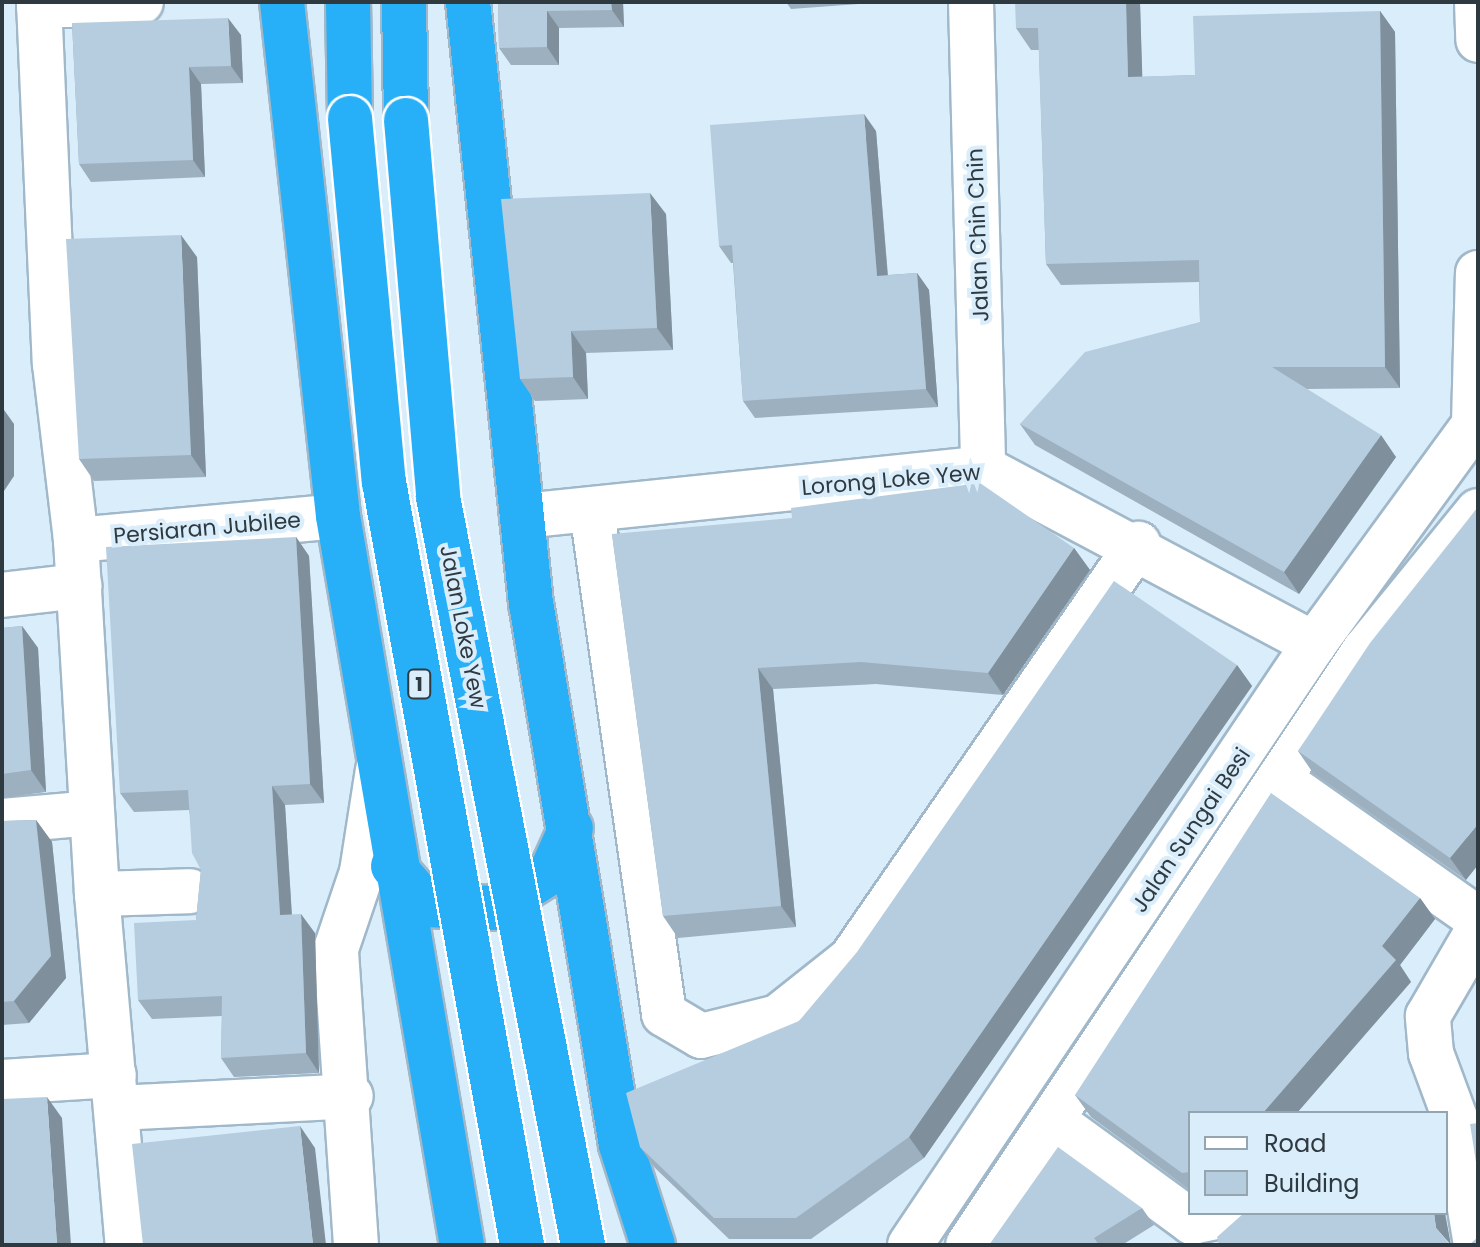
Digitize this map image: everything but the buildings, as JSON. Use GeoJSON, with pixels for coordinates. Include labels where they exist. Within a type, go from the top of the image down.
{"type":"FeatureCollection","features":[{"type":"Feature","properties":{"kind":"highway"},"geometry":{"type":"LineString","coordinates":[[282,2],[338,516],[379,760],[393,866],[462,1245]]}},
{"type":"Feature","properties":{"kind":"highway","name":"1"},"geometry":{"type":"LineString","coordinates":[[348,2],[350,118],[384,482],[522,1245]]}},
{"type":"Feature","properties":{"kind":"highway","name":"Jalan Loke Yew"},"geometry":{"type":"LineString","coordinates":[[404,2],[406,120],[438,497],[583,1245]]}},
{"type":"Feature","properties":{"kind":"highway"},"geometry":{"type":"LineString","coordinates":[[468,2],[522,516],[621,1145],[653,1245]]}},
{"type":"Feature","properties":{"kind":"highway"},"geometry":{"type":"LineString","coordinates":[[393,866],[427,905],[494,908],[551,872],[571,828]]}},
{"type":"Feature","properties":{"kind":"street"},"geometry":{"type":"LineString","coordinates":[[128,1245],[97,894],[76,540],[55,364],[39,4],[141,2]]}},
{"type":"Feature","properties":{"kind":"street","name":"Jalan Chin Chin"},"geometry":{"type":"LineString","coordinates":[[971,2],[983,468]]}},
{"type":"Feature","properties":{"kind":"street"},"geometry":{"type":"LineString","coordinates":[[1477,2],[1478,40]]}},
{"type":"Feature","properties":{"kind":"street"},"geometry":{"type":"LineString","coordinates":[[1476,421],[1478,273]]}},
{"type":"Feature","properties":{"kind":"street","name":"Jalan Sungai Besi"},"geometry":{"type":"LineString","coordinates":[[910,1245],[1314,644],[1476,421]]}},
{"type":"Feature","properties":{"kind":"street","name":"Lorong Loke Yew"},"geometry":{"type":"LineString","coordinates":[[522,516],[983,468],[1138,544],[1314,644]]}},
{"type":"Feature","properties":{"kind":"street"},"geometry":{"type":"LineString","coordinates":[[592,511],[664,1014],[701,1036],[778,1017],[851,959],[1138,544]]}},
{"type":"Feature","properties":{"kind":"street","name":"Jalan Sungai Besi"},"geometry":{"type":"LineString","coordinates":[[968,1245],[1055,1122],[1365,650],[1477,511]]}},
{"type":"Feature","properties":{"kind":"street","name":"Persiaran Jubilee"},"geometry":{"type":"LineString","coordinates":[[76,540],[338,516]]}},
{"type":"Feature","properties":{"kind":"street"},"geometry":{"type":"LineString","coordinates":[[2,595],[79,586]]}},
{"type":"Feature","properties":{"kind":"street"},"geometry":{"type":"LineString","coordinates":[[356,1245],[351,1096],[336,949],[362,872],[379,760]]}},
{"type":"Feature","properties":{"kind":"street"},"geometry":{"type":"LineString","coordinates":[[1279,779],[1478,919]]}},
{"type":"Feature","properties":{"kind":"street"},"geometry":{"type":"LineString","coordinates":[[2,821],[92,813]]}},
{"type":"Feature","properties":{"kind":"street"},"geometry":{"type":"LineString","coordinates":[[97,894],[190,891]]}},
{"type":"Feature","properties":{"kind":"street"},"geometry":{"type":"LineString","coordinates":[[1476,1245],[1460,1118],[1431,1053],[1428,1016],[1478,930]]}},
{"type":"Feature","properties":{"kind":"street"},"geometry":{"type":"LineString","coordinates":[[2,1082],[116,1092],[351,1096]]}},
{"type":"Feature","properties":{"kind":"street"},"geometry":{"type":"LineString","coordinates":[[1055,1122],[1194,1233],[1231,1215]]}}]}
